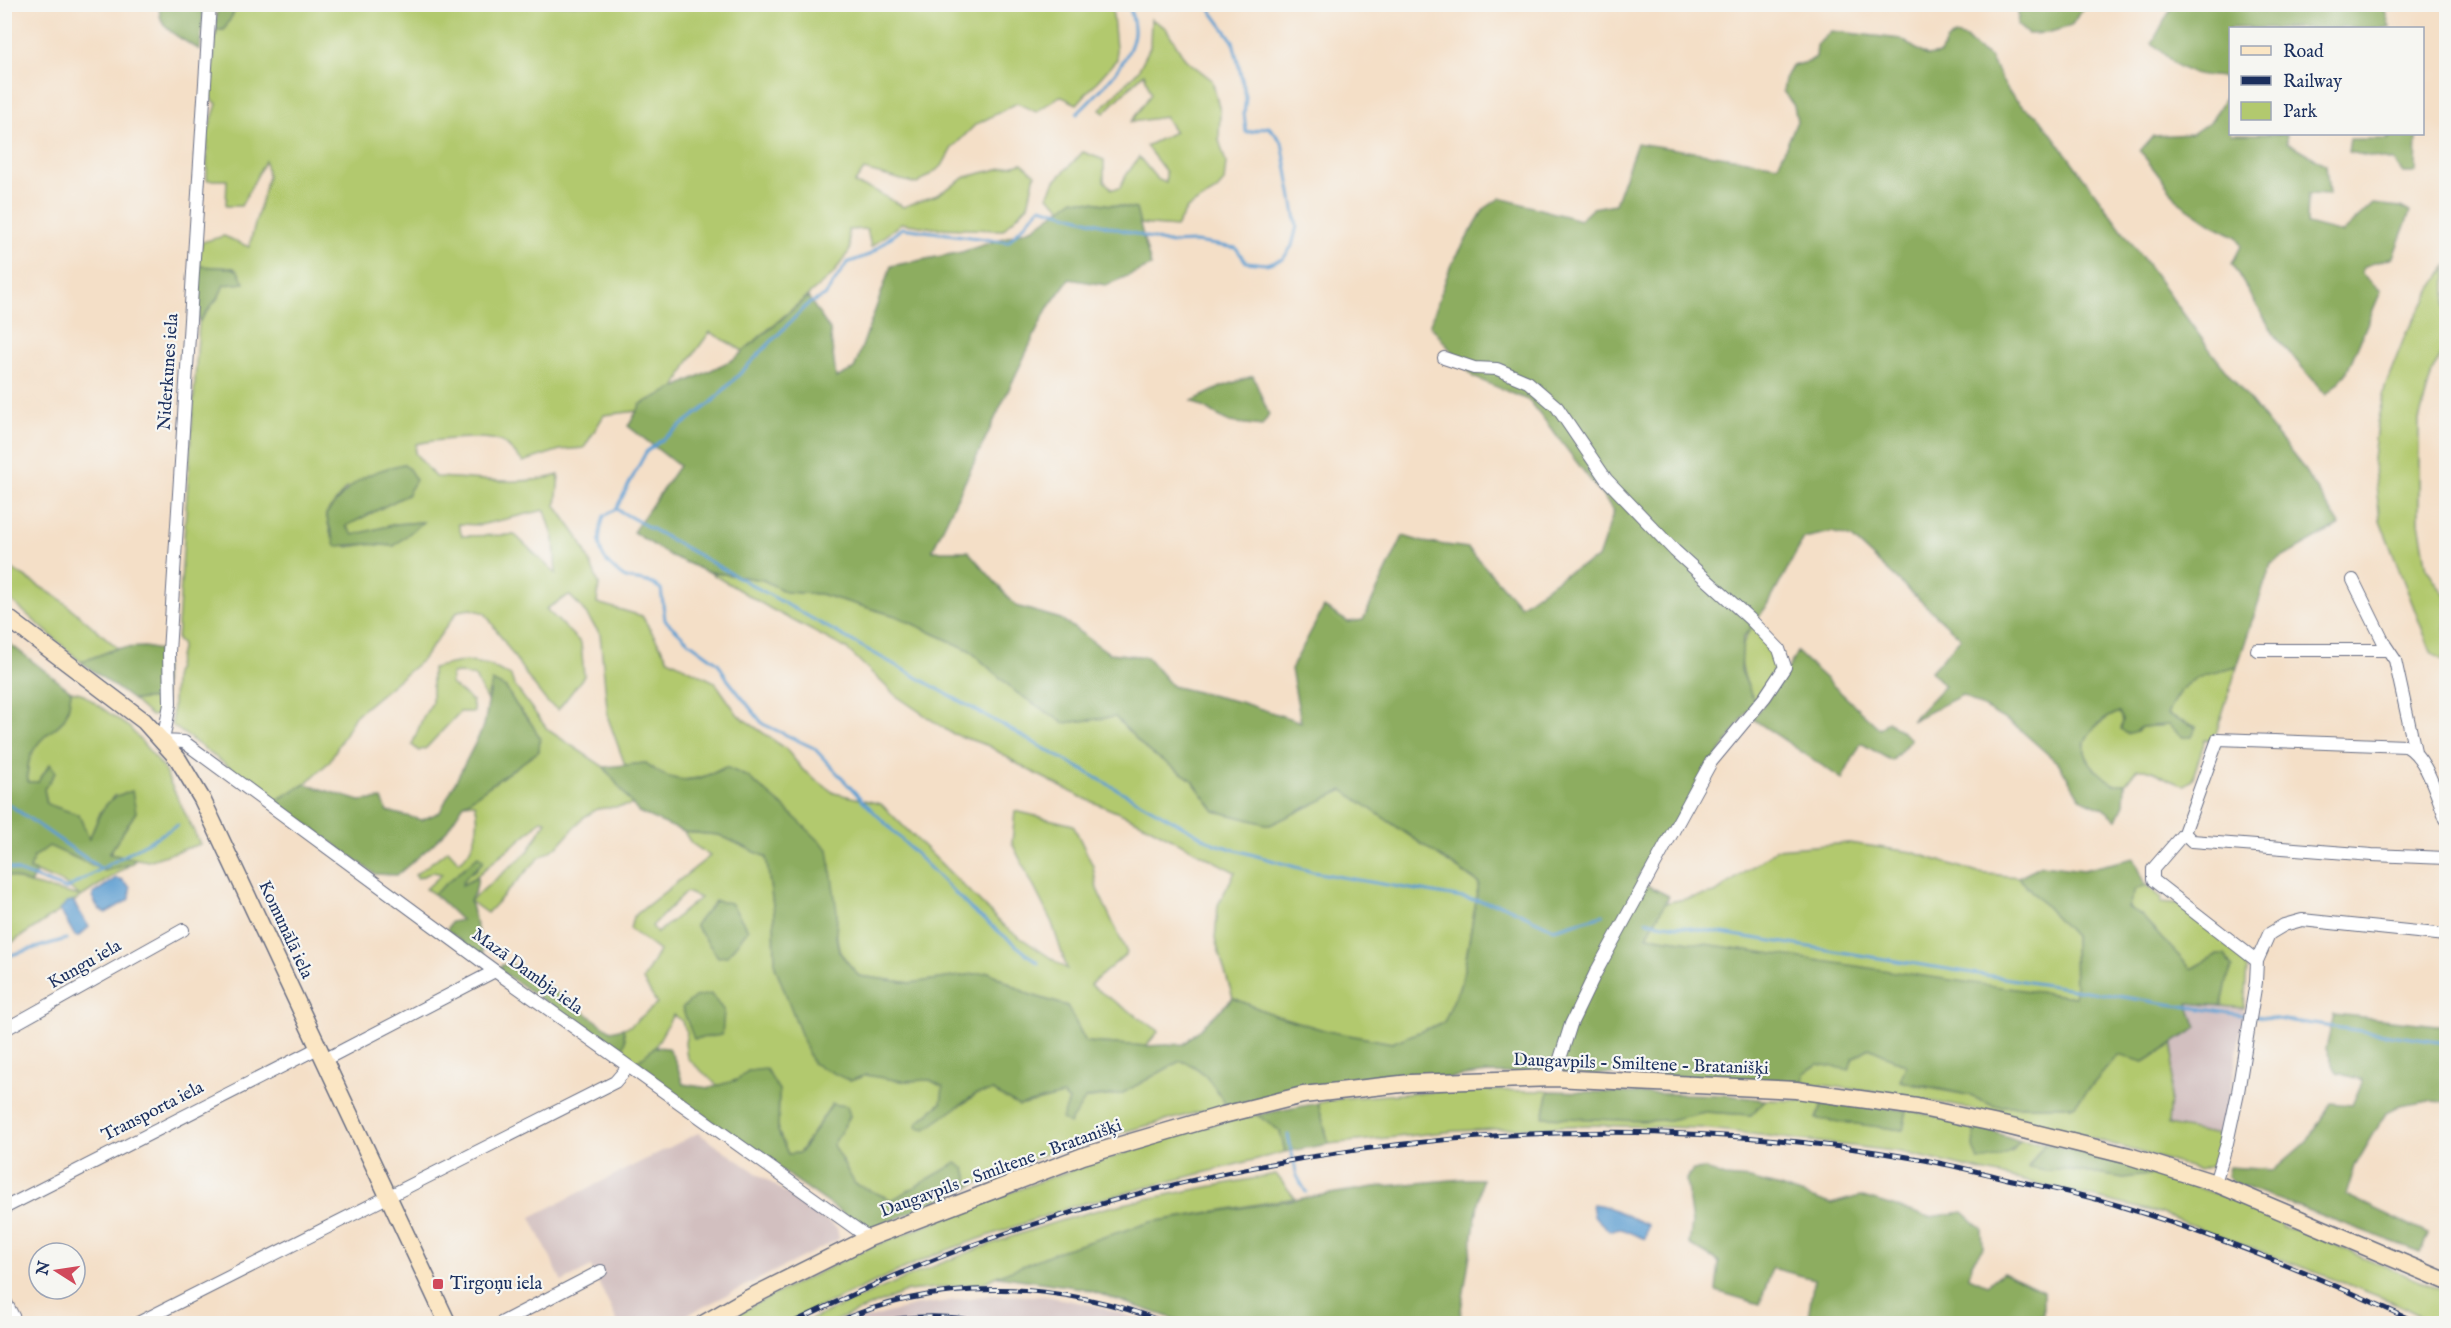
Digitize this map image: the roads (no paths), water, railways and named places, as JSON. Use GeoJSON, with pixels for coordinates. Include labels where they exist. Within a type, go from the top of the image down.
{"type":"FeatureCollection","features":[{"type":"Feature","properties":{"kind":"main road","name":"Komunālā iela"},"geometry":{"type":"LineString","coordinates":[[4,615],[144,721],[178,759],[202,799],[448,1323]]}},
{"type":"Feature","properties":{"kind":"main road","name":"Daugavpils - Smiltene - Bratanišķi"},"geometry":{"type":"LineString","coordinates":[[703,1323],[869,1238],[1083,1156],[1223,1115],[1294,1097],[1410,1083],[1554,1078],[1796,1090],[1917,1107],[2073,1141],[2215,1183],[2446,1281]]}},
{"type":"Feature","properties":{"kind":"street","name":"Niderkunes iela"},"geometry":{"type":"LineString","coordinates":[[163,741],[170,704],[170,652],[210,4]]}},
{"type":"Feature","properties":{"kind":"street"},"geometry":{"type":"LineString","coordinates":[[1444,358],[1474,368],[1497,369],[1528,382],[1557,407],[1606,478],[1675,550],[1779,649],[1785,667],[1765,697],[1711,762],[1595,974],[1571,1024],[1554,1078]]}},
{"type":"Feature","properties":{"kind":"street"},"geometry":{"type":"LineString","coordinates":[[2354,580],[2395,660],[2415,751],[2422,761],[2446,819]]}},
{"type":"Feature","properties":{"kind":"street"},"geometry":{"type":"LineString","coordinates":[[2257,650],[2388,650]]}},
{"type":"Feature","properties":{"kind":"street"},"geometry":{"type":"LineString","coordinates":[[2257,961],[2153,880],[2153,869],[2184,833],[2218,739],[2406,746],[2415,751]]}},
{"type":"Feature","properties":{"kind":"street","name":"Mazā Dambja iela"},"geometry":{"type":"LineString","coordinates":[[163,741],[184,742],[495,971],[869,1238]]}},
{"type":"Feature","properties":{"kind":"street"},"geometry":{"type":"LineString","coordinates":[[2184,833],[2192,842],[2446,858]]}},
{"type":"Feature","properties":{"kind":"street"},"geometry":{"type":"LineString","coordinates":[[2215,1183],[2227,1143],[2238,1092],[2256,982],[2257,961],[2269,934],[2284,925],[2302,921],[2444,931]]}},
{"type":"Feature","properties":{"kind":"street","name":"Kungu iela"},"geometry":{"type":"LineString","coordinates":[[4,1030],[183,930]]}},
{"type":"Feature","properties":{"kind":"street","name":"Transporta iela"},"geometry":{"type":"LineString","coordinates":[[4,1208],[495,971]]}},
{"type":"Feature","properties":{"kind":"street"},"geometry":{"type":"LineString","coordinates":[[136,1323],[615,1082],[628,1067]]}},
{"type":"Feature","properties":{"kind":"street"},"geometry":{"type":"LineString","coordinates":[[499,1323],[601,1271]]}},
{"type":"Feature","properties":{"kind":"street"},"geometry":{"type":"LineString","coordinates":[[4,1299],[17,1323]]}},
{"type":"Feature","properties":{"kind":"water"},"geometry":{"type":"Polygon","coordinates":[[[116,878],[130,887],[130,899],[106,913],[97,906],[93,894],[116,878]]]}},
{"type":"Feature","properties":{"kind":"water"},"geometry":{"type":"Polygon","coordinates":[[[73,901],[89,927],[79,936],[75,936],[60,910],[67,902],[73,901]]]}},
{"type":"Feature","properties":{"kind":"water"},"geometry":{"type":"Polygon","coordinates":[[[1592,1204],[1613,1209],[1648,1225],[1645,1239],[1619,1228],[1609,1231],[1594,1216],[1592,1204]]]}},
{"type":"Feature","properties":{"kind":"waterway"},"geometry":{"type":"LineString","coordinates":[[1077,114],[1112,77],[1127,55],[1134,33],[1129,4]]}},
{"type":"Feature","properties":{"kind":"waterway"},"geometry":{"type":"LineString","coordinates":[[1206,4],[1233,41],[1246,97],[1244,113],[1246,132],[1269,127],[1282,142],[1297,226],[1292,246],[1283,259],[1266,264],[1246,262],[1236,248],[1196,242],[1167,243],[1041,207],[1008,242],[902,228],[869,255],[847,263],[825,296],[808,304],[711,403],[646,452],[616,509],[1215,844],[1313,872],[1503,905],[1554,929],[1603,915]]}},
{"type":"Feature","properties":{"kind":"waterway"},"geometry":{"type":"LineString","coordinates":[[616,509],[604,516],[599,539],[601,552],[609,564],[620,575],[648,582],[661,589],[665,620],[689,642],[718,663],[728,680],[763,724],[814,748],[864,802],[972,910],[1038,963]]}},
{"type":"Feature","properties":{"kind":"waterway"},"geometry":{"type":"LineString","coordinates":[[4,801],[100,868]]}},
{"type":"Feature","properties":{"kind":"waterway"},"geometry":{"type":"LineString","coordinates":[[4,866],[66,889],[178,825]]}},
{"type":"Feature","properties":{"kind":"waterway"},"geometry":{"type":"LineString","coordinates":[[1646,921],[2243,1015]]}},
{"type":"Feature","properties":{"kind":"waterway"},"geometry":{"type":"LineString","coordinates":[[4,957],[66,939]]}},
{"type":"Feature","properties":{"kind":"waterway"},"geometry":{"type":"LineString","coordinates":[[2256,1016],[2446,1043]]}},
{"type":"Feature","properties":{"kind":"waterway"},"geometry":{"type":"LineString","coordinates":[[1288,1135],[1297,1176],[1306,1192]]}},
{"type":"Feature","properties":{"kind":"railway"},"geometry":{"type":"LineString","coordinates":[[790,1324],[947,1254],[1001,1235],[1112,1201],[1224,1173],[1338,1153],[1452,1139],[1567,1133],[1683,1134],[1798,1142],[1948,1165],[2091,1198],[2197,1231],[2272,1259],[2420,1324]]}},
{"type":"Feature","properties":{"kind":"railway"},"geometry":{"type":"LineString","coordinates":[[833,1324],[873,1308],[915,1297],[958,1291],[1001,1290],[1044,1292],[1086,1299],[1169,1324]]}},
{"type":"Feature","properties":{"kind":"railway"},"geometry":{"type":"LineString","coordinates":[[869,1324],[930,1317],[990,1324]]}},
{"type":"Feature","properties":{"kind":"place","name":"Tirgoņu iela"},"geometry":{"type":"Point","coordinates":[438,1284]}}]}
